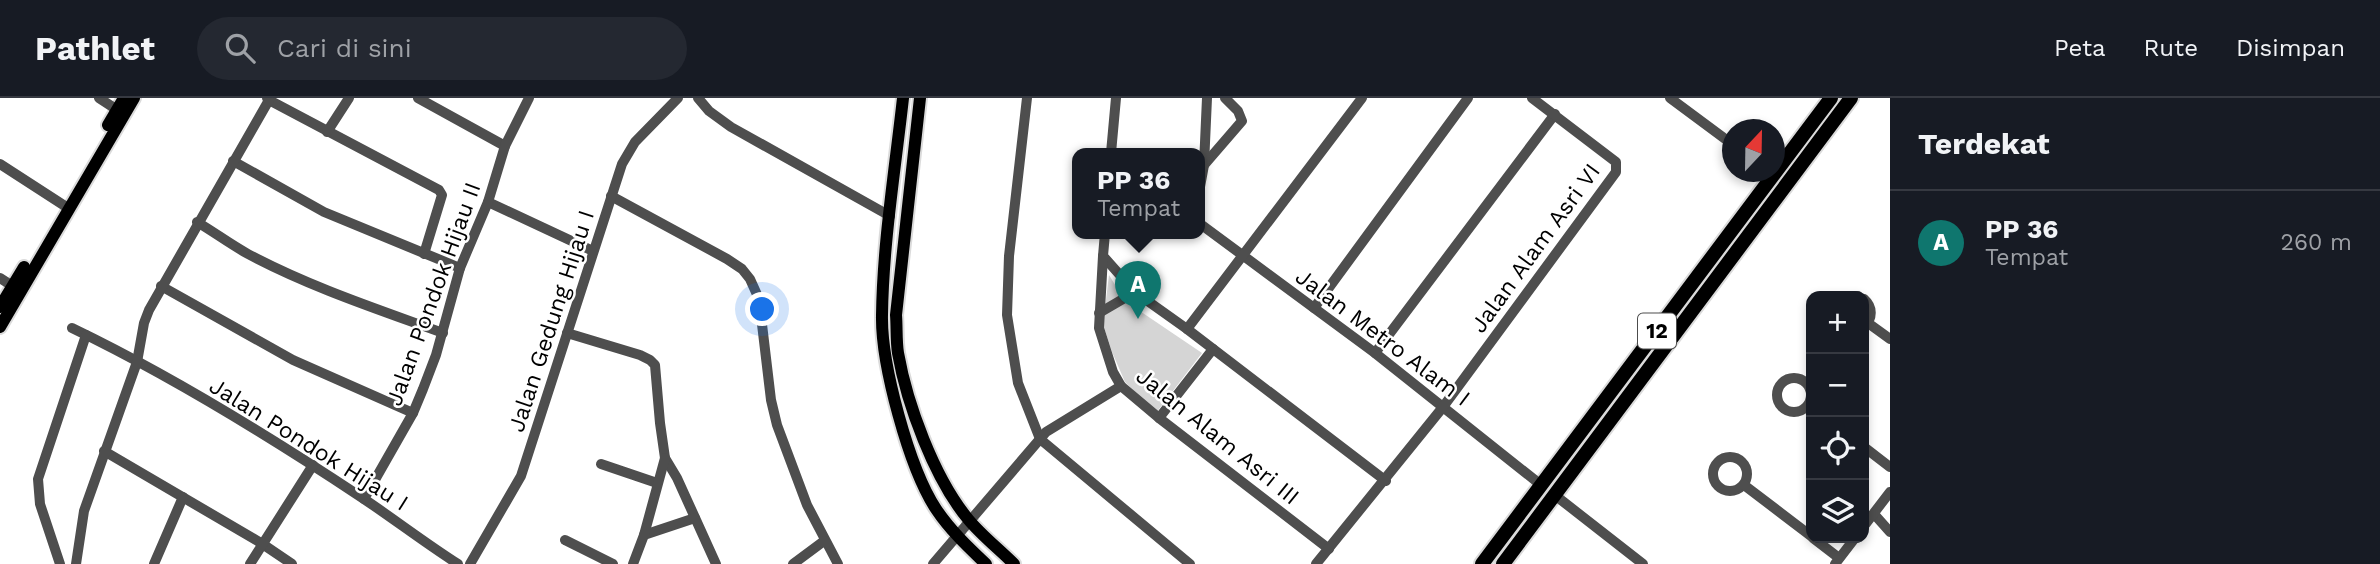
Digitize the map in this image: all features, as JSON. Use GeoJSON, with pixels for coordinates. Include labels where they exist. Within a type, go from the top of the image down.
{"type":"FeatureCollection","features":[{"type":"Feature","properties":{"kind":"highway","name":"12"},"geometry":{"type":"LineString","coordinates":[[1785,156],[1831,98]]}},
{"type":"Feature","properties":{"kind":"highway","name":"12"},"geometry":{"type":"LineString","coordinates":[[1503,564],[1851,98]]}},
{"type":"Feature","properties":{"kind":"highway","name":"12"},"geometry":{"type":"LineString","coordinates":[[1482,564],[1765,182]]}},
{"type":"Feature","properties":{"kind":"main road"},"geometry":{"type":"LineString","coordinates":[[1,317],[120,112],[124,98]]}},
{"type":"Feature","properties":{"kind":"main road"},"geometry":{"type":"LineString","coordinates":[[120,112],[134,98]]}},
{"type":"Feature","properties":{"kind":"main road"},"geometry":{"type":"LineString","coordinates":[[903,98],[882,316],[884,354],[904,430],[935,507],[956,536],[986,564]]}},
{"type":"Feature","properties":{"kind":"main road"},"geometry":{"type":"LineString","coordinates":[[920,98],[896,315],[898,351],[906,385],[933,462],[947,491],[969,520],[1014,564]]}},
{"type":"Feature","properties":{"kind":"street"},"geometry":{"type":"LineString","coordinates":[[99,98],[120,112]]}},
{"type":"Feature","properties":{"kind":"street"},"geometry":{"type":"LineString","coordinates":[[327,132],[349,98]]}},
{"type":"Feature","properties":{"kind":"street"},"geometry":{"type":"LineString","coordinates":[[418,98],[505,146]]}},
{"type":"Feature","properties":{"kind":"street","name":"Jalan Pondok Hijau II"},"geometry":{"type":"LineString","coordinates":[[364,499],[413,413],[443,333],[460,268],[488,202],[505,146],[529,98]]}},
{"type":"Feature","properties":{"kind":"street","name":"Jalan Gedung Hijau I"},"geometry":{"type":"LineString","coordinates":[[471,564],[521,476],[622,164],[635,142],[678,98]]}},
{"type":"Feature","properties":{"kind":"street"},"geometry":{"type":"LineString","coordinates":[[698,98],[709,111],[731,127],[890,216]]}},
{"type":"Feature","properties":{"kind":"street"},"geometry":{"type":"LineString","coordinates":[[1027,98],[1009,256],[1007,315],[1018,383],[1040,439],[1190,564]]}},
{"type":"Feature","properties":{"kind":"street"},"geometry":{"type":"LineString","coordinates":[[1111,148],[1116,98]]}},
{"type":"Feature","properties":{"kind":"street"},"geometry":{"type":"LineString","coordinates":[[1205,148],[1207,98]]}},
{"type":"Feature","properties":{"kind":"street"},"geometry":{"type":"LineString","coordinates":[[1205,164],[1242,121],[1238,110],[1225,98]]}},
{"type":"Feature","properties":{"kind":"street"},"geometry":{"type":"LineString","coordinates":[[1187,328],[1244,257],[1362,98]]}},
{"type":"Feature","properties":{"kind":"street"},"geometry":{"type":"LineString","coordinates":[[1314,308],[1468,98]]}},
{"type":"Feature","properties":{"kind":"street","name":"Jalan Alam Asri VI"},"geometry":{"type":"LineString","coordinates":[[1443,407],[1616,173],[1616,162],[1532,98]]}},
{"type":"Feature","properties":{"kind":"street"},"geometry":{"type":"LineString","coordinates":[[1670,98],[1722,137]]}},
{"type":"Feature","properties":{"kind":"street"},"geometry":{"type":"LineString","coordinates":[[76,564],[80,528],[104,451],[137,362],[144,323],[161,286],[268,99],[437,188],[442,195],[424,254]]}},
{"type":"Feature","properties":{"kind":"street"},"geometry":{"type":"LineString","coordinates":[[1375,353],[1555,114]]}},
{"type":"Feature","properties":{"kind":"street"},"geometry":{"type":"LineString","coordinates":[[233,161],[324,212],[460,268]]}},
{"type":"Feature","properties":{"kind":"street"},"geometry":{"type":"LineString","coordinates":[[0,164],[65,206]]}},
{"type":"Feature","properties":{"kind":"street"},"geometry":{"type":"LineString","coordinates":[[611,196],[727,259],[742,269],[750,279],[759,299],[771,400],[777,425],[807,505],[838,564]]}},
{"type":"Feature","properties":{"kind":"street"},"geometry":{"type":"LineString","coordinates":[[488,202],[593,251]]}},
{"type":"Feature","properties":{"kind":"street"},"geometry":{"type":"LineString","coordinates":[[197,222],[284,272],[443,333]]}},
{"type":"Feature","properties":{"kind":"street","name":"Jalan Metro Alam I"},"geometry":{"type":"LineString","coordinates":[[1205,228],[1375,353],[1541,485]]}},
{"type":"Feature","properties":{"kind":"street","name":"Jalan Alam Asri III"},"geometry":{"type":"LineString","coordinates":[[1104,239],[1099,328],[1121,386],[1329,549]]}},
{"type":"Feature","properties":{"kind":"street"},"geometry":{"type":"LineString","coordinates":[[1103,256],[1135,292],[1187,328],[1386,481]]}},
{"type":"Feature","properties":{"kind":"street"},"geometry":{"type":"LineString","coordinates":[[0,278],[17,288]]}},
{"type":"Feature","properties":{"kind":"street"},"geometry":{"type":"LineString","coordinates":[[161,286],[293,360],[413,413]]}},
{"type":"Feature","properties":{"kind":"street"},"geometry":{"type":"LineString","coordinates":[[1099,313],[1135,292]]}},
{"type":"Feature","properties":{"kind":"street"},"geometry":{"type":"LineString","coordinates":[[1869,327],[1890,339]]}},
{"type":"Feature","properties":{"kind":"street","name":"Jalan Pondok Hijau I"},"geometry":{"type":"LineString","coordinates":[[72,328],[137,362],[313,466],[458,564]]}},
{"type":"Feature","properties":{"kind":"street"},"geometry":{"type":"LineString","coordinates":[[566,333],[640,355],[655,365],[665,458],[716,564]]}},
{"type":"Feature","properties":{"kind":"street"},"geometry":{"type":"LineString","coordinates":[[60,564],[40,504],[38,479],[86,335]]}},
{"type":"Feature","properties":{"kind":"street"},"geometry":{"type":"LineString","coordinates":[[1159,418],[1213,349]]}},
{"type":"Feature","properties":{"kind":"street"},"geometry":{"type":"LineString","coordinates":[[933,564],[1040,439],[1055,425],[1121,386]]}},
{"type":"Feature","properties":{"kind":"street"},"geometry":{"type":"LineString","coordinates":[[1316,564],[1386,481],[1443,407]]}},
{"type":"Feature","properties":{"kind":"street"},"geometry":{"type":"LineString","coordinates":[[104,451],[292,564]]}},
{"type":"Feature","properties":{"kind":"street"},"geometry":{"type":"LineString","coordinates":[[1869,451],[1890,467]]}},
{"type":"Feature","properties":{"kind":"street"},"geometry":{"type":"LineString","coordinates":[[633,564],[644,536],[665,458]]}},
{"type":"Feature","properties":{"kind":"street"},"geometry":{"type":"LineString","coordinates":[[601,464],[657,483]]}},
{"type":"Feature","properties":{"kind":"street"},"geometry":{"type":"LineString","coordinates":[[250,564],[261,543],[313,466]]}},
{"type":"Feature","properties":{"kind":"street"},"geometry":{"type":"LineString","coordinates":[[1744,485],[1806,532]]}},
{"type":"Feature","properties":{"kind":"street"},"geometry":{"type":"LineString","coordinates":[[1869,520],[1890,492]]}},
{"type":"Feature","properties":{"kind":"street"},"geometry":{"type":"LineString","coordinates":[[1556,496],[1643,564]]}},
{"type":"Feature","properties":{"kind":"street"},"geometry":{"type":"LineString","coordinates":[[154,564],[183,497]]}},
{"type":"Feature","properties":{"kind":"street"},"geometry":{"type":"LineString","coordinates":[[1874,513],[1890,532]]}},
{"type":"Feature","properties":{"kind":"street"},"geometry":{"type":"LineString","coordinates":[[644,536],[695,518]]}},
{"type":"Feature","properties":{"kind":"street"},"geometry":{"type":"LineString","coordinates":[[565,540],[612,564]]}},
{"type":"Feature","properties":{"kind":"street"},"geometry":{"type":"LineString","coordinates":[[793,564],[824,541]]}},
{"type":"Feature","properties":{"kind":"street"},"geometry":{"type":"LineString","coordinates":[[1818,543],[1837,561],[1851,543]]}},
{"type":"Feature","properties":{"kind":"shaded area"},"geometry":{"type":"Polygon","coordinates":[[[1109,275],[1125,301],[1202,353],[1156,413],[1125,382],[1112,352],[1103,324],[1109,275]]]}},
{"type":"Feature","properties":{"kind":"place","name":"PP 36"},"geometry":{"type":"Point","coordinates":[1138,319]}}]}
